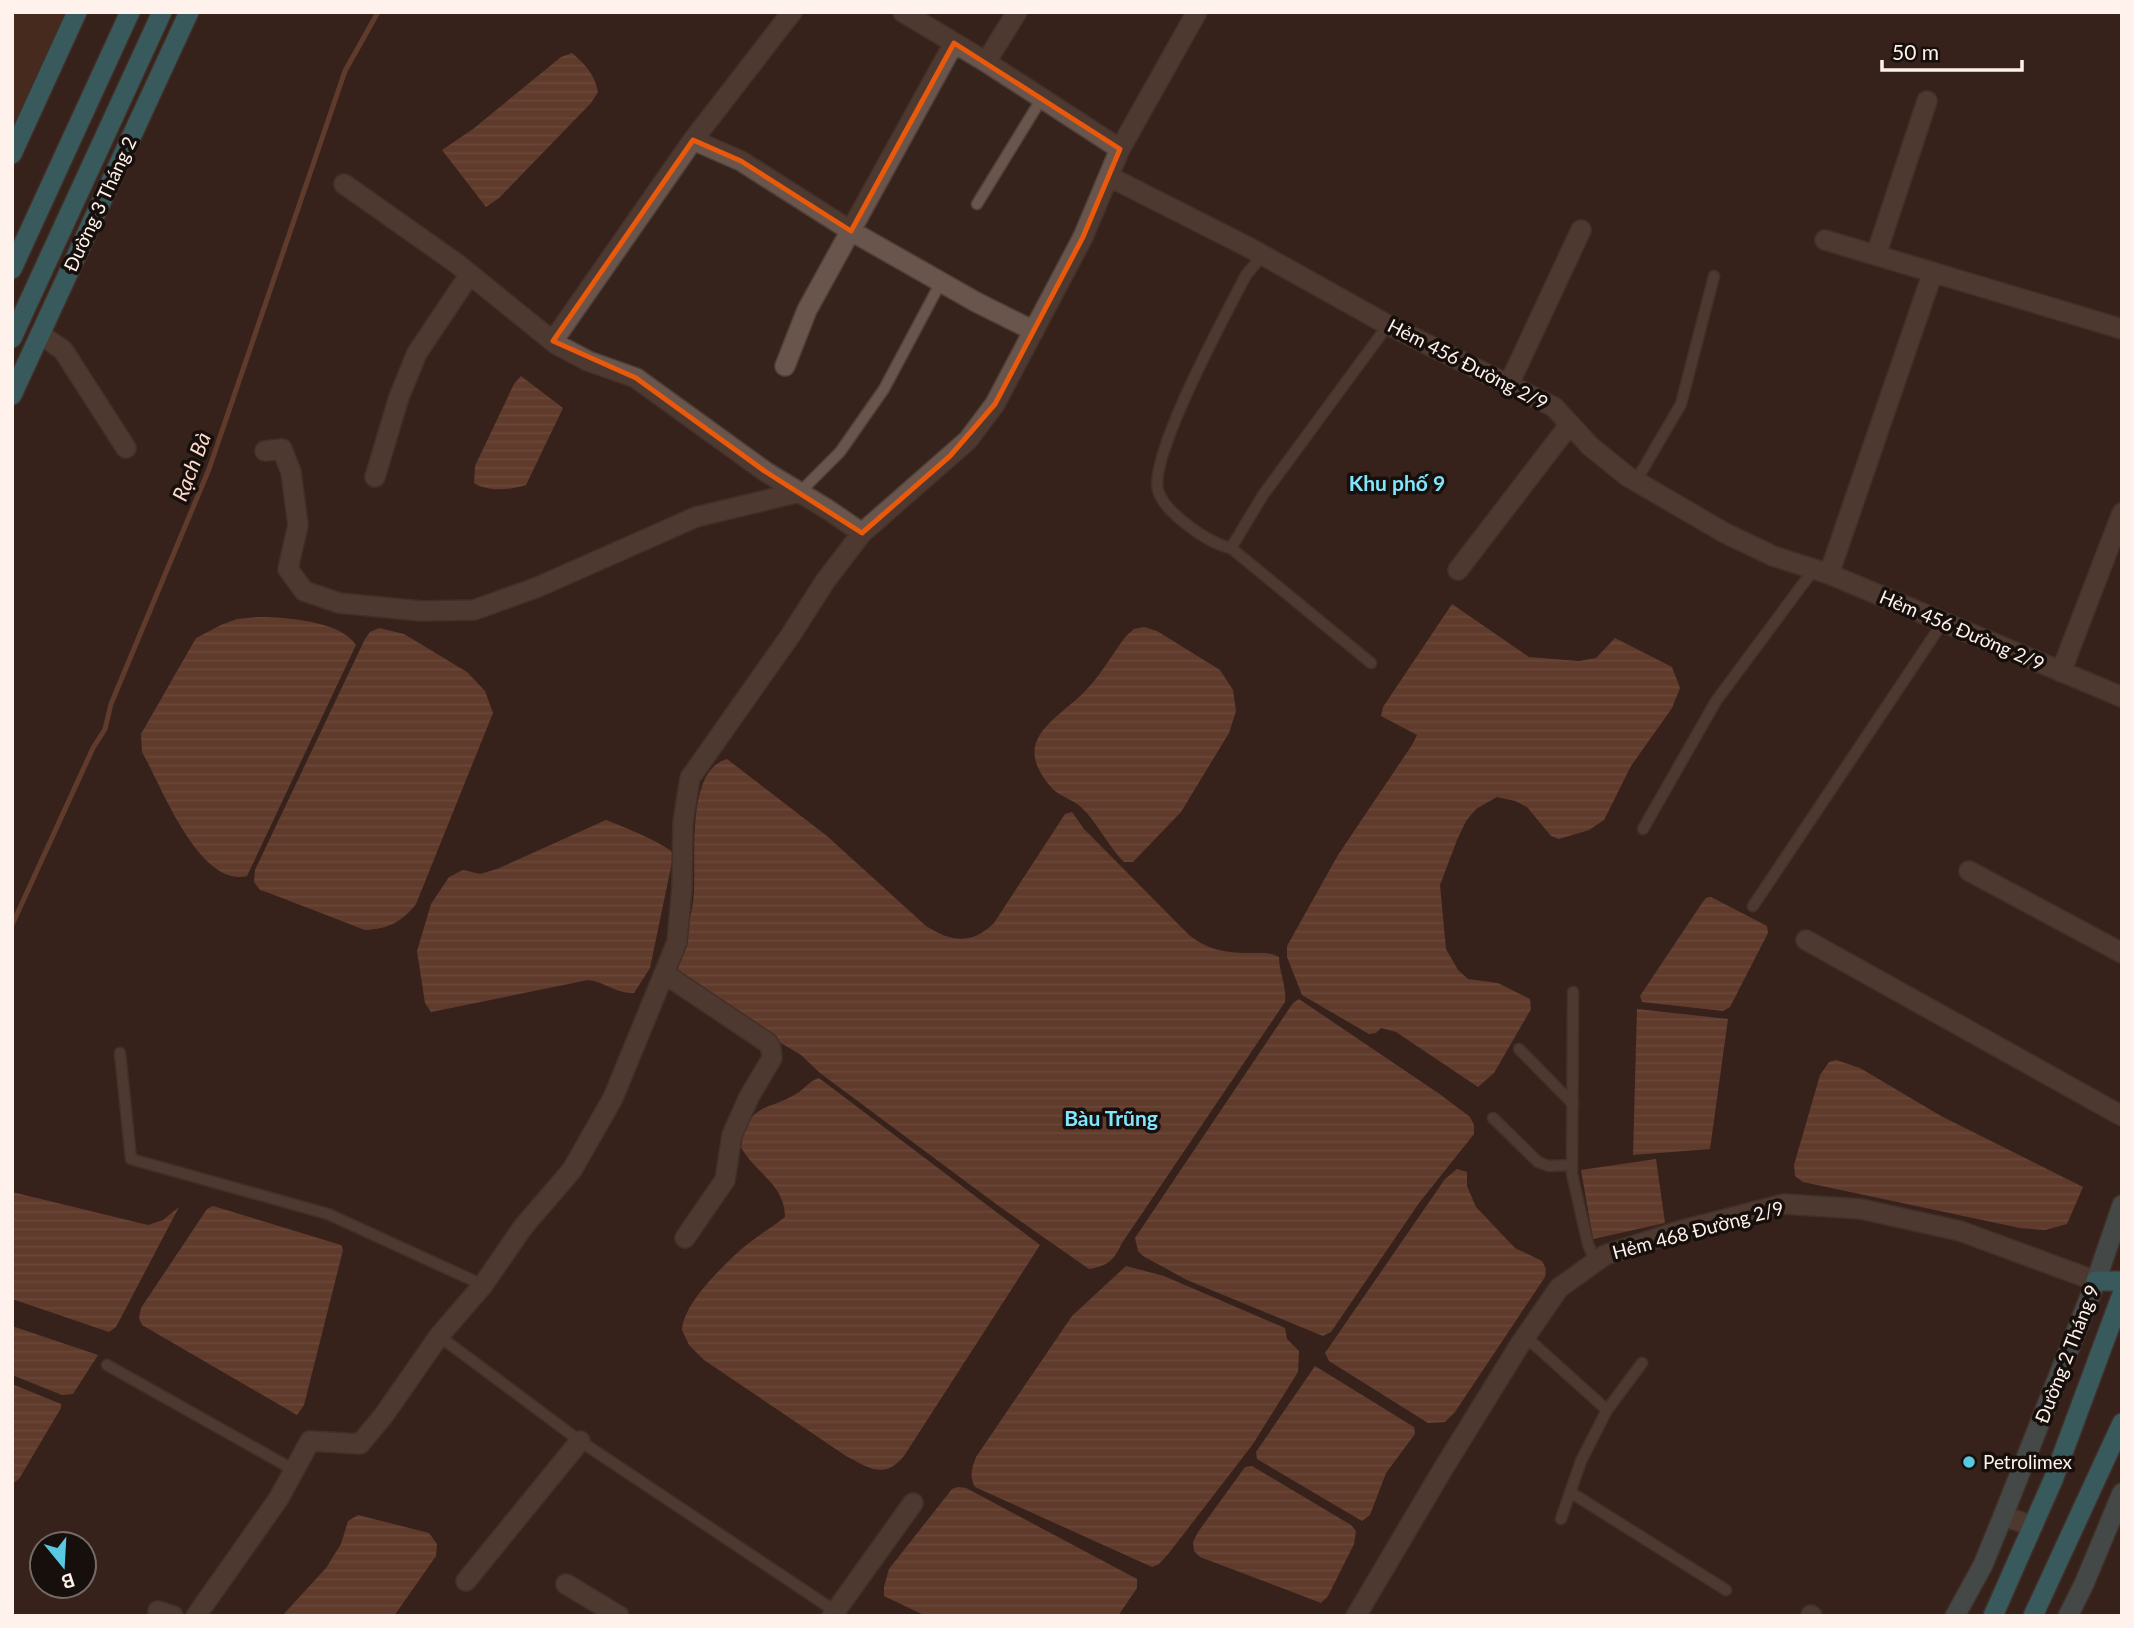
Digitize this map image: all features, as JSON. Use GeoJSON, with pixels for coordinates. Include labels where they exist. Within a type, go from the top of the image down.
{"type":"FeatureCollection","features":[{"type":"Feature","properties":{"kind":"main road"},"geometry":{"type":"LineString","coordinates":[[12,154],[77,12]]}},
{"type":"Feature","properties":{"kind":"main road"},"geometry":{"type":"LineString","coordinates":[[12,268],[130,12]]}},
{"type":"Feature","properties":{"kind":"main road","name":"Đường 3 Tháng 2"},"geometry":{"type":"LineString","coordinates":[[12,338],[162,12]]}},
{"type":"Feature","properties":{"kind":"main road","name":"Đường 3 Tháng 2"},"geometry":{"type":"LineString","coordinates":[[12,395],[188,12]]}},
{"type":"Feature","properties":{"kind":"main road","name":"Đường 2 Tháng 9"},"geometry":{"type":"LineString","coordinates":[[1955,1616],[1983,1565],[2003,1516],[2096,1281],[2122,1205]]}},
{"type":"Feature","properties":{"kind":"main road"},"geometry":{"type":"LineString","coordinates":[[2096,1281],[2122,1281]]}},
{"type":"Feature","properties":{"kind":"main road","name":"Đường 2 Tháng 9"},"geometry":{"type":"LineString","coordinates":[[1993,1616],[2077,1419],[2122,1294]]}},
{"type":"Feature","properties":{"kind":"main road"},"geometry":{"type":"LineString","coordinates":[[2033,1616],[2122,1423]]}},
{"type":"Feature","properties":{"kind":"main road"},"geometry":{"type":"LineString","coordinates":[[2068,1616],[2122,1493]]}},
{"type":"Feature","properties":{"kind":"street"},"geometry":{"type":"LineString","coordinates":[[553,341],[693,140],[792,12]]}},
{"type":"Feature","properties":{"kind":"street"},"geometry":{"type":"LineString","coordinates":[[903,12],[1120,149]]}},
{"type":"Feature","properties":{"kind":"street"},"geometry":{"type":"LineString","coordinates":[[986,62],[1017,12]]}},
{"type":"Feature","properties":{"kind":"street"},"geometry":{"type":"LineString","coordinates":[[196,1616],[279,1498],[310,1441],[359,1444],[384,1415],[439,1336],[483,1285],[523,1227],[572,1170],[614,1098],[677,942],[682,887],[683,822],[690,778],[826,580],[862,533],[968,440],[995,404],[1083,237],[1120,149],[1197,12]]}},
{"type":"Feature","properties":{"kind":"street"},"geometry":{"type":"LineString","coordinates":[[785,366],[807,310],[954,43]]}},
{"type":"Feature","properties":{"kind":"street"},"geometry":{"type":"LineString","coordinates":[[1876,255],[1927,101]]}},
{"type":"Feature","properties":{"kind":"street"},"geometry":{"type":"LineString","coordinates":[[693,140],[741,161],[851,231],[1034,331]]}},
{"type":"Feature","properties":{"kind":"street","name":"Hẻm 456 Đường 2/9"},"geometry":{"type":"LineString","coordinates":[[1110,177],[1263,255],[1388,325],[1554,407],[1590,446],[1636,481],[1726,533],[1773,556],[1822,571],[2122,697]]}},
{"type":"Feature","properties":{"kind":"street"},"geometry":{"type":"LineString","coordinates":[[345,184],[470,274],[553,341],[588,361],[636,378],[766,472],[862,533]]}},
{"type":"Feature","properties":{"kind":"street"},"geometry":{"type":"LineString","coordinates":[[1508,384],[1581,230]]}},
{"type":"Feature","properties":{"kind":"street"},"geometry":{"type":"LineString","coordinates":[[1825,240],[2122,329]]}},
{"type":"Feature","properties":{"kind":"street"},"geometry":{"type":"LineString","coordinates":[[1822,571],[1933,272]]}},
{"type":"Feature","properties":{"kind":"street"},"geometry":{"type":"LineString","coordinates":[[375,477],[399,397],[417,353],[470,274]]}},
{"type":"Feature","properties":{"kind":"street"},"geometry":{"type":"LineString","coordinates":[[40,334],[63,349],[126,448]]}},
{"type":"Feature","properties":{"kind":"street"},"geometry":{"type":"LineString","coordinates":[[1458,570],[1570,424]]}},
{"type":"Feature","properties":{"kind":"street"},"geometry":{"type":"LineString","coordinates":[[265,451],[282,449],[291,472],[298,525],[288,569],[304,591],[340,603],[421,611],[474,610],[538,587],[695,517],[800,492]]}},
{"type":"Feature","properties":{"kind":"street"},"geometry":{"type":"LineString","coordinates":[[2061,672],[2122,513]]}},
{"type":"Feature","properties":{"kind":"street"},"geometry":{"type":"LineString","coordinates":[[1969,871],[2122,953]]}},
{"type":"Feature","properties":{"kind":"street"},"geometry":{"type":"LineString","coordinates":[[1806,940],[2122,1116]]}},
{"type":"Feature","properties":{"kind":"street"},"geometry":{"type":"LineString","coordinates":[[664,974],[768,1043],[772,1058],[749,1097],[732,1135],[725,1180],[685,1238]]}},
{"type":"Feature","properties":{"kind":"street","name":"Hẻm 468 Đường 2/9"},"geometry":{"type":"LineString","coordinates":[[1356,1616],[1443,1469],[1559,1288],[1605,1255],[1679,1231],[1784,1205],[1861,1209],[1960,1231],[2096,1281]]}},
{"type":"Feature","properties":{"kind":"street"},"geometry":{"type":"LineString","coordinates":[[466,1581],[580,1441]]}},
{"type":"Feature","properties":{"kind":"street"},"geometry":{"type":"LineString","coordinates":[[834,1614],[913,1503]]}},
{"type":"Feature","properties":{"kind":"street"},"geometry":{"type":"LineString","coordinates":[[2003,1516],[2033,1526]]}},
{"type":"Feature","properties":{"kind":"street"},"geometry":{"type":"LineString","coordinates":[[566,1584],[619,1616]]}},
{"type":"Feature","properties":{"kind":"lane"},"geometry":{"type":"LineString","coordinates":[[976,204],[1042,98]]}},
{"type":"Feature","properties":{"kind":"lane"},"geometry":{"type":"LineString","coordinates":[[1263,255],[1246,275],[1166,442],[1157,475],[1158,492],[1170,511],[1218,545],[1231,548],[1371,663]]}},
{"type":"Feature","properties":{"kind":"lane"},"geometry":{"type":"LineString","coordinates":[[1636,481],[1681,404],[1714,276]]}},
{"type":"Feature","properties":{"kind":"lane"},"geometry":{"type":"LineString","coordinates":[[800,492],[839,452],[884,389],[941,282]]}},
{"type":"Feature","properties":{"kind":"lane"},"geometry":{"type":"LineString","coordinates":[[1231,548],[1263,495],[1388,325]]}},
{"type":"Feature","properties":{"kind":"lane"},"geometry":{"type":"LineString","coordinates":[[1643,830],[1716,701],[1822,571]]}},
{"type":"Feature","properties":{"kind":"lane"},"geometry":{"type":"LineString","coordinates":[[1753,906],[1943,622]]}},
{"type":"Feature","properties":{"kind":"lane"},"geometry":{"type":"LineString","coordinates":[[1573,992],[1572,1174],[1588,1244],[1595,1261]]}},
{"type":"Feature","properties":{"kind":"lane"},"geometry":{"type":"LineString","coordinates":[[1519,1049],[1573,1104]]}},
{"type":"Feature","properties":{"kind":"lane"},"geometry":{"type":"LineString","coordinates":[[120,1053],[131,1159],[328,1214],[483,1285]]}},
{"type":"Feature","properties":{"kind":"lane"},"geometry":{"type":"LineString","coordinates":[[1493,1118],[1538,1162],[1549,1166],[1572,1165]]}},
{"type":"Feature","properties":{"kind":"lane"},"geometry":{"type":"LineString","coordinates":[[439,1336],[580,1441],[834,1614]]}},
{"type":"Feature","properties":{"kind":"lane"},"geometry":{"type":"LineString","coordinates":[[1526,1337],[1607,1410]]}},
{"type":"Feature","properties":{"kind":"lane"},"geometry":{"type":"LineString","coordinates":[[1561,1519],[1581,1461],[1607,1410],[1643,1363]]}},
{"type":"Feature","properties":{"kind":"lane"},"geometry":{"type":"LineString","coordinates":[[107,1365],[294,1470]]}},
{"type":"Feature","properties":{"kind":"lane"},"geometry":{"type":"LineString","coordinates":[[1570,1492],[1726,1590]]}},
{"type":"Feature","properties":{"kind":"highlighted area"},"geometry":{"type":"Polygon","coordinates":[[[954,43],[1120,149],[1083,237],[995,404],[950,456],[862,533],[766,472],[636,378],[553,341],[693,140],[741,161],[851,231],[954,43]]]}},
{"type":"Feature","properties":{"kind":"shaded area"},"geometry":{"type":"Polygon","coordinates":[[[12,12],[66,12],[12,128],[12,12]]]}},
{"type":"Feature","properties":{"kind":"shaded area"},"geometry":{"type":"Polygon","coordinates":[[[572,53],[589,70],[598,92],[591,103],[499,198],[486,207],[442,150],[473,129],[561,57],[572,53]]]}},
{"type":"Feature","properties":{"kind":"shaded area"},"geometry":{"type":"Polygon","coordinates":[[[521,376],[563,408],[526,485],[500,489],[480,486],[474,483],[475,466],[514,384],[521,376]]]}},
{"type":"Feature","properties":{"kind":"shaded area"},"geometry":{"type":"Polygon","coordinates":[[[1452,604],[1529,657],[1579,661],[1596,658],[1615,638],[1672,667],[1680,688],[1672,708],[1631,766],[1604,820],[1589,830],[1559,839],[1551,836],[1527,807],[1497,797],[1476,809],[1466,821],[1440,885],[1446,949],[1458,970],[1468,979],[1498,983],[1530,999],[1531,1009],[1494,1073],[1478,1087],[1396,1032],[1381,1028],[1376,1033],[1369,1034],[1302,995],[1287,957],[1287,946],[1338,855],[1417,735],[1381,716],[1383,707],[1452,604]]]}},
{"type":"Feature","properties":{"kind":"shaded area"},"geometry":{"type":"Polygon","coordinates":[[[283,618],[326,626],[338,630],[356,645],[247,876],[229,875],[213,866],[184,831],[142,752],[141,734],[196,638],[237,619],[283,618]]]}},
{"type":"Feature","properties":{"kind":"shaded area"},"geometry":{"type":"Polygon","coordinates":[[[1144,627],[1157,631],[1220,670],[1233,690],[1236,711],[1229,733],[1181,812],[1133,862],[1124,862],[1081,807],[1050,786],[1039,769],[1035,755],[1036,742],[1052,720],[1088,688],[1126,636],[1134,629],[1144,627]]]}},
{"type":"Feature","properties":{"kind":"shaded area"},"geometry":{"type":"Polygon","coordinates":[[[379,628],[404,634],[467,672],[485,691],[493,713],[416,904],[394,923],[365,930],[260,890],[254,882],[255,870],[365,639],[370,632],[379,628]]]}},
{"type":"Feature","properties":{"kind":"shaded area"},"geometry":{"type":"Polygon","coordinates":[[[727,759],[827,836],[926,926],[944,935],[969,938],[994,923],[1065,814],[1072,812],[1084,829],[1196,940],[1219,950],[1266,953],[1279,957],[1285,1002],[1110,1261],[1089,1269],[996,1204],[820,1073],[801,1055],[715,1004],[678,971],[693,903],[698,800],[704,781],[713,767],[727,759]]]}},
{"type":"Feature","properties":{"kind":"shaded area"},"geometry":{"type":"Polygon","coordinates":[[[606,820],[651,839],[672,852],[650,968],[634,993],[622,992],[588,980],[431,1012],[425,1003],[417,951],[431,904],[449,877],[463,870],[480,874],[497,869],[606,820]]]}},
{"type":"Feature","properties":{"kind":"shaded area"},"geometry":{"type":"Polygon","coordinates":[[[1711,897],[1767,926],[1768,933],[1730,1007],[1723,1011],[1642,1002],[1640,996],[1702,903],[1711,897]]]}},
{"type":"Feature","properties":{"kind":"shaded area"},"geometry":{"type":"Polygon","coordinates":[[[1299,999],[1441,1095],[1470,1117],[1474,1125],[1474,1134],[1419,1203],[1331,1332],[1323,1336],[1187,1280],[1143,1256],[1138,1251],[1135,1238],[1293,1003],[1299,999]]]}},
{"type":"Feature","properties":{"kind":"shaded area"},"geometry":{"type":"Polygon","coordinates":[[[1637,1009],[1728,1019],[1710,1149],[1633,1155],[1637,1009]]]}},
{"type":"Feature","properties":{"kind":"shaded area"},"geometry":{"type":"Polygon","coordinates":[[[1836,1060],[1860,1068],[1941,1116],[2083,1187],[2067,1224],[2045,1230],[2020,1228],[1803,1182],[1795,1176],[1794,1165],[1820,1075],[1829,1062],[1836,1060]]]}},
{"type":"Feature","properties":{"kind":"shaded area"},"geometry":{"type":"Polygon","coordinates":[[[819,1078],[1040,1245],[904,1456],[890,1468],[883,1470],[869,1468],[846,1456],[704,1360],[689,1345],[682,1330],[695,1299],[711,1279],[741,1249],[785,1217],[784,1205],[774,1186],[751,1161],[738,1141],[745,1128],[756,1113],[796,1094],[819,1078]]]}},
{"type":"Feature","properties":{"kind":"shaded area"},"geometry":{"type":"Polygon","coordinates":[[[1656,1159],[1665,1223],[1593,1239],[1581,1170],[1656,1159]]]}},
{"type":"Feature","properties":{"kind":"shaded area"},"geometry":{"type":"Polygon","coordinates":[[[1457,1169],[1467,1172],[1467,1186],[1476,1207],[1515,1248],[1542,1261],[1546,1269],[1545,1277],[1455,1412],[1445,1422],[1428,1423],[1329,1361],[1325,1353],[1445,1179],[1457,1169]]]}},
{"type":"Feature","properties":{"kind":"shaded area"},"geometry":{"type":"Polygon","coordinates":[[[12,1192],[148,1225],[163,1220],[179,1207],[116,1327],[109,1332],[12,1299],[12,1192]]]}},
{"type":"Feature","properties":{"kind":"shaded area"},"geometry":{"type":"Polygon","coordinates":[[[213,1206],[341,1245],[343,1250],[304,1405],[297,1415],[142,1325],[139,1318],[141,1308],[207,1209],[213,1206]]]}},
{"type":"Feature","properties":{"kind":"shaded area"},"geometry":{"type":"Polygon","coordinates":[[[1126,1266],[1164,1276],[1285,1328],[1287,1339],[1299,1351],[1298,1372],[1253,1444],[1169,1553],[1159,1564],[1152,1567],[975,1487],[972,1476],[976,1457],[1072,1316],[1126,1266]]]}},
{"type":"Feature","properties":{"kind":"shaded area"},"geometry":{"type":"Polygon","coordinates":[[[12,1326],[98,1355],[73,1394],[62,1395],[12,1375],[12,1326]]]}},
{"type":"Feature","properties":{"kind":"shaded area"},"geometry":{"type":"Polygon","coordinates":[[[1315,1366],[1414,1427],[1415,1434],[1386,1473],[1370,1515],[1362,1521],[1257,1459],[1256,1452],[1315,1366]]]}},
{"type":"Feature","properties":{"kind":"shaded area"},"geometry":{"type":"Polygon","coordinates":[[[12,1384],[61,1404],[15,1482],[12,1481],[12,1384]]]}},
{"type":"Feature","properties":{"kind":"shaded area"},"geometry":{"type":"Polygon","coordinates":[[[1252,1466],[1351,1525],[1356,1531],[1354,1544],[1328,1596],[1321,1603],[1200,1557],[1194,1551],[1193,1542],[1198,1532],[1245,1467],[1252,1466]]]}},
{"type":"Feature","properties":{"kind":"shaded area"},"geometry":{"type":"Polygon","coordinates":[[[966,1488],[1137,1579],[1137,1588],[1118,1616],[926,1616],[884,1596],[889,1569],[952,1489],[966,1488]]]}},
{"type":"Feature","properties":{"kind":"shaded area"},"geometry":{"type":"Polygon","coordinates":[[[358,1515],[429,1533],[437,1544],[436,1556],[394,1616],[282,1616],[326,1568],[341,1544],[348,1521],[358,1515]]]}},
{"type":"Feature","properties":{"kind":"waterway","name":"Rạch Bà"},"geometry":{"type":"LineString","coordinates":[[12,925],[93,748],[105,729],[111,704],[209,469],[345,71],[378,12]]}},
{"type":"Feature","properties":{"kind":"place","name":"Petrolimex"},"geometry":{"type":"Point","coordinates":[1969,1462]}},
{"type":"Feature","properties":{"kind":"district","name":"Khu phố 9"},"geometry":{"type":"Point","coordinates":[1397,484]}},
{"type":"Feature","properties":{"kind":"district","name":"Bàu Trũng"},"geometry":{"type":"Point","coordinates":[1111,1119]}}]}
